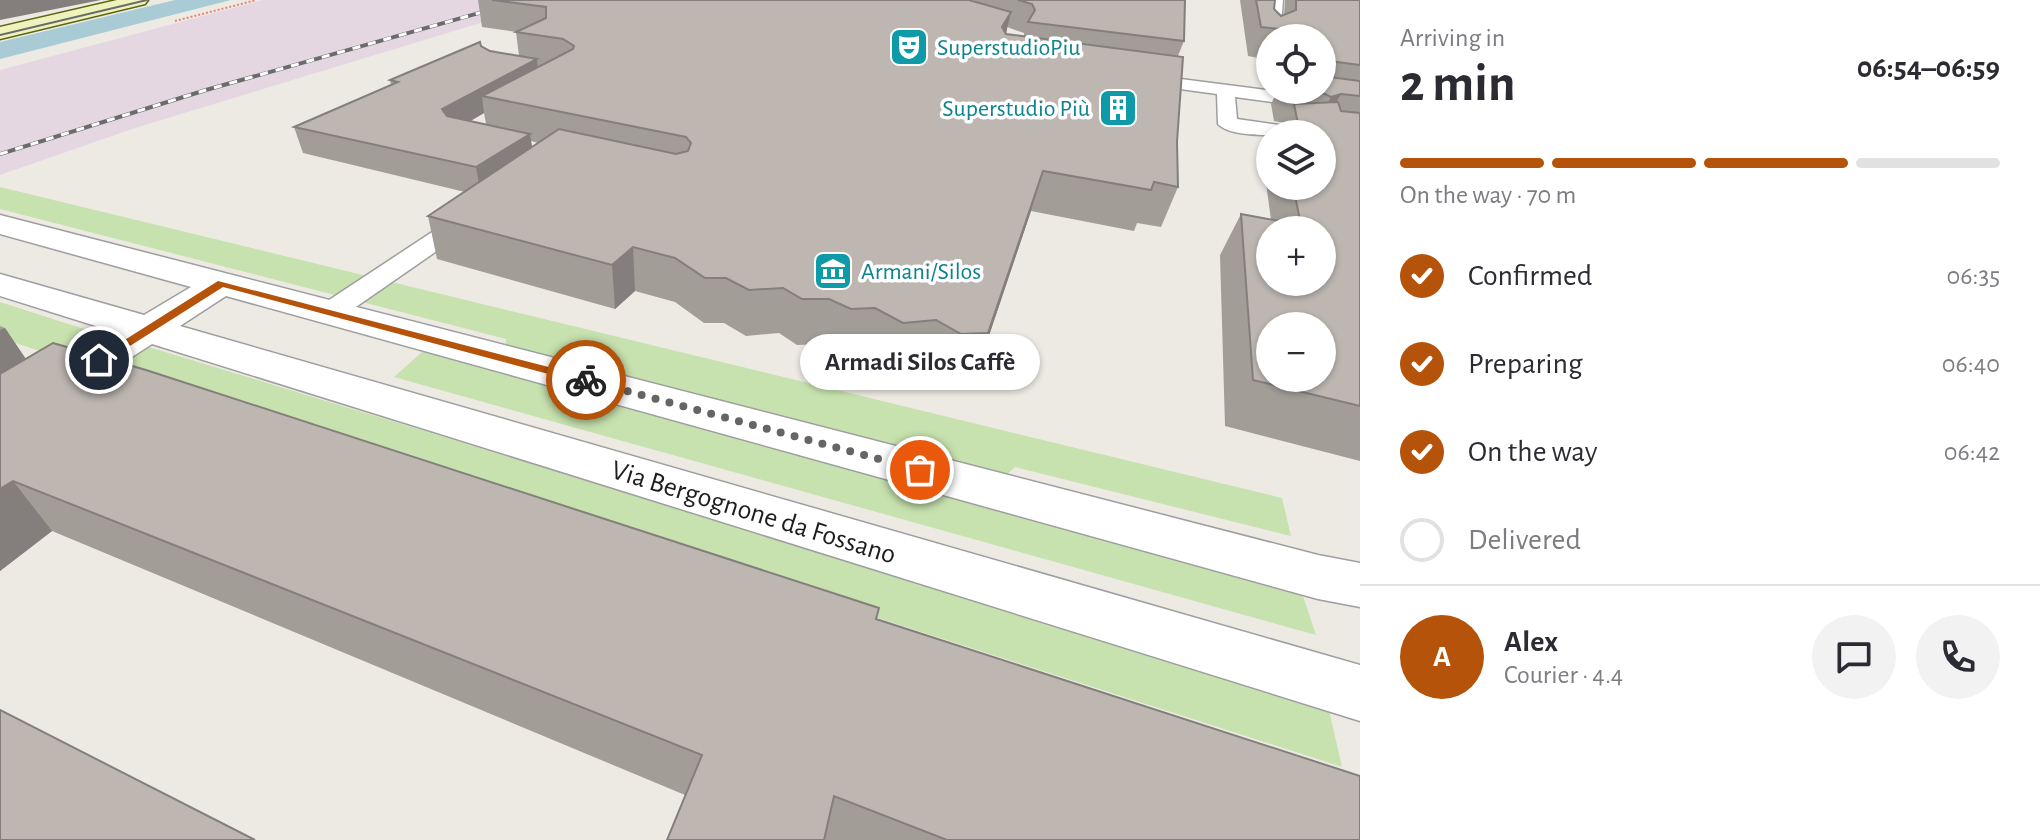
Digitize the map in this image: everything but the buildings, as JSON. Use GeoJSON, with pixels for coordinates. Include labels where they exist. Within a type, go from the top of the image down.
{"type":"FeatureCollection","features":[{"type":"Feature","properties":{"kind":"street"},"geometry":{"type":"LineString","coordinates":[[0,33],[139,0]]}},
{"type":"Feature","properties":{"kind":"street"},"geometry":{"type":"LineString","coordinates":[[0,224],[1318,577],[1360,585]]}},
{"type":"Feature","properties":{"kind":"street"},"geometry":{"type":"LineString","coordinates":[[0,422],[222,283]]}},
{"type":"Feature","properties":{"kind":"street","name":"Via Bergognone da Fossano"},"geometry":{"type":"LineString","coordinates":[[0,285],[1360,693]]}},
{"type":"Feature","properties":{"kind":"lane"},"geometry":{"type":"LineString","coordinates":[[1273,24],[1276,0]]}},
{"type":"Feature","properties":{"kind":"lane"},"geometry":{"type":"LineString","coordinates":[[1115,75],[1360,108]]}},
{"type":"Feature","properties":{"kind":"lane"},"geometry":{"type":"LineString","coordinates":[[1226,91],[1228,124],[1256,128]]}},
{"type":"Feature","properties":{"kind":"lane"},"geometry":{"type":"LineString","coordinates":[[330,312],[493,201]]}},
{"type":"Feature","properties":{"kind":"shaded area"},"geometry":{"type":"Polygon","coordinates":[[[263,0],[556,0],[135,128],[0,175],[0,70],[263,0]]]}},
{"type":"Feature","properties":{"kind":"green space"},"geometry":{"type":"Polygon","coordinates":[[[0,187],[1282,498],[1291,536],[1015,467],[1002,479],[505,349],[506,339],[0,209],[0,187]]]}},
{"type":"Feature","properties":{"kind":"green space"},"geometry":{"type":"Polygon","coordinates":[[[0,302],[109,337],[71,361],[0,338],[0,302]]]}},
{"type":"Feature","properties":{"kind":"green space"},"geometry":{"type":"Polygon","coordinates":[[[139,344],[1328,706],[1342,767],[100,368],[139,344]]]}},
{"type":"Feature","properties":{"kind":"green space"},"geometry":{"type":"Polygon","coordinates":[[[423,351],[1299,584],[1316,635],[394,377],[423,351]]]}},
{"type":"Feature","properties":{"kind":"water"},"geometry":{"type":"Polygon","coordinates":[[[175,0],[231,0],[0,59],[0,42],[175,0]]]}},
{"type":"Feature","properties":{"kind":"tram line"},"geometry":{"type":"LineString","coordinates":[[0,35],[147,0]]}},
{"type":"Feature","properties":{"kind":"railway"},"geometry":{"type":"LineString","coordinates":[[0,154],[206,90],[525,0]]}},
{"type":"Feature","properties":{"kind":"way so far"},"geometry":{"type":"LineString","coordinates":[[586,380],[920,470]]}},
{"type":"Feature","properties":{"kind":"place","name":"SuperstudioPiu"},"geometry":{"type":"Point","coordinates":[909,47]}},
{"type":"Feature","properties":{"kind":"place","name":"Superstudio Più"},"geometry":{"type":"Point","coordinates":[1118,108]}},
{"type":"Feature","properties":{"kind":"place","name":"Armani/Silos"},"geometry":{"type":"Point","coordinates":[833,271]}},
{"type":"Feature","properties":{"kind":"place","name":"Armadi Silos Caffè"},"geometry":{"type":"Point","coordinates":[920,470]}},
{"type":"Feature","properties":{"kind":"route"},"geometry":{"type":"LineString","coordinates":[[99,360],[222,283],[586,380]]}}]}
